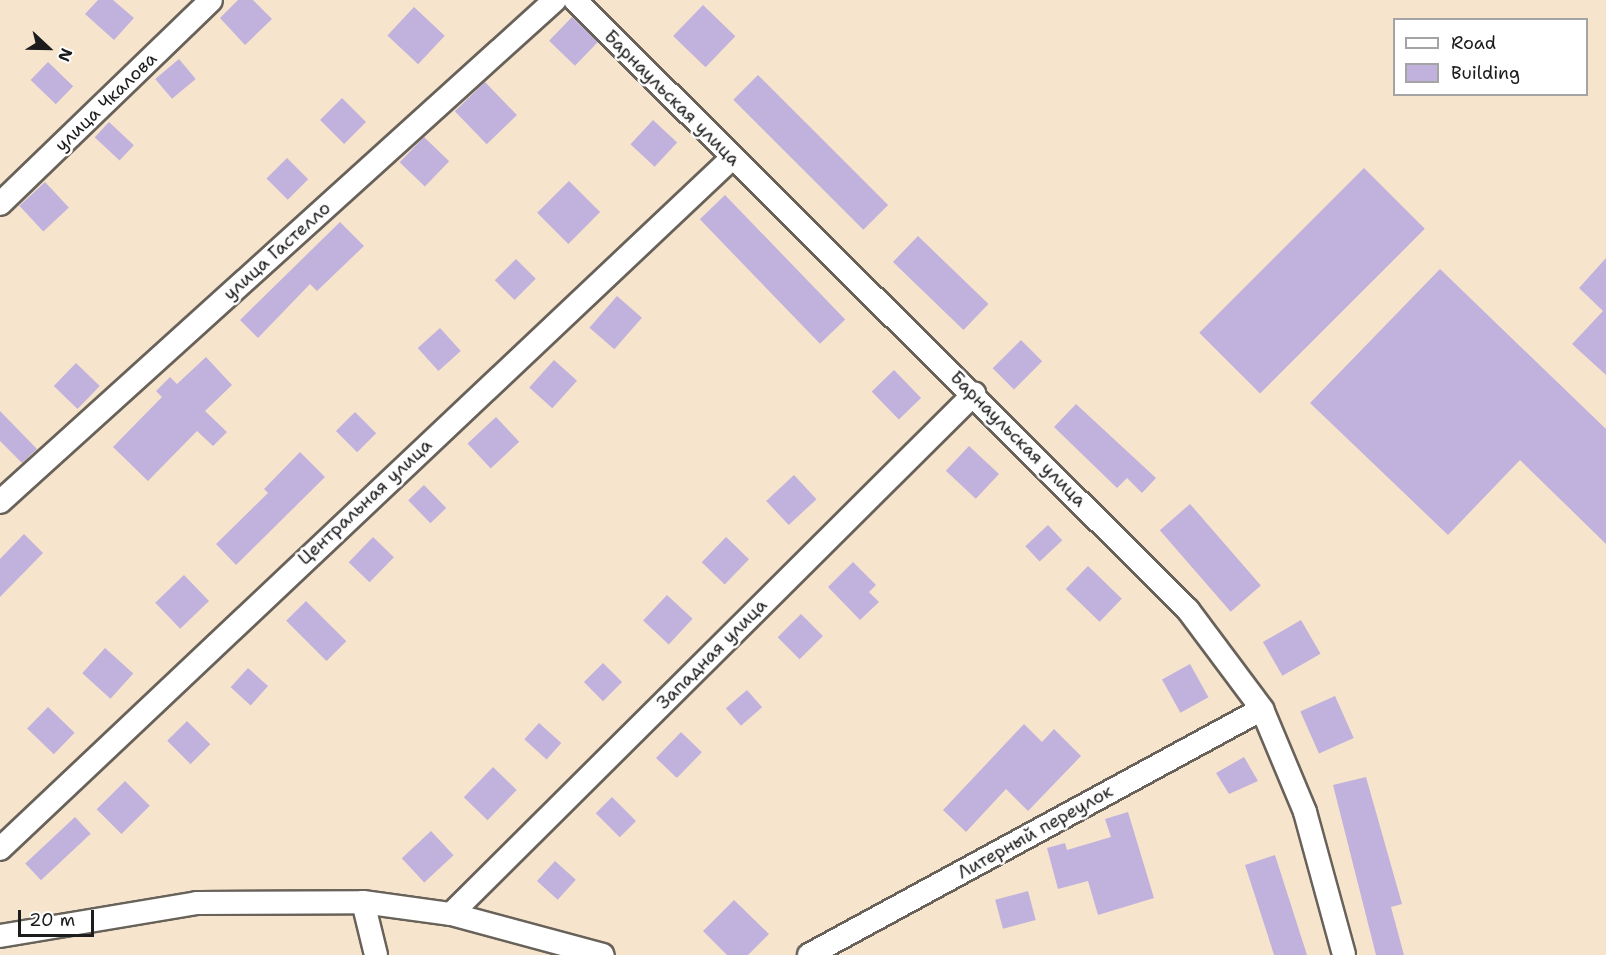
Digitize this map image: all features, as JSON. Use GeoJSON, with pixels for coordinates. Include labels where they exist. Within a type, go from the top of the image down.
{"type":"FeatureCollection","features":[{"type":"Feature","properties":{"kind":"street","name":"улица Чкалова"},"geometry":{"type":"LineString","coordinates":[[0,204],[211,0]]}},
{"type":"Feature","properties":{"kind":"street","name":"улица Гастелло"},"geometry":{"type":"LineString","coordinates":[[0,502],[555,0]]}},
{"type":"Feature","properties":{"kind":"street","name":"Барнаульская улица"},"geometry":{"type":"LineString","coordinates":[[575,0],[732,158],[974,394],[1188,610],[1262,708],[1305,812],[1344,955]]}},
{"type":"Feature","properties":{"kind":"street","name":"Центральная улица"},"geometry":{"type":"LineString","coordinates":[[0,849],[732,158]]}},
{"type":"Feature","properties":{"kind":"street","name":"Западная улица"},"geometry":{"type":"LineString","coordinates":[[451,914],[974,394]]}},
{"type":"Feature","properties":{"kind":"street","name":"Литерный переулок"},"geometry":{"type":"LineString","coordinates":[[809,955],[1262,708]]}},
{"type":"Feature","properties":{"kind":"street"},"geometry":{"type":"LineString","coordinates":[[0,936],[197,903],[363,903],[451,914],[603,955]]}},
{"type":"Feature","properties":{"kind":"street"},"geometry":{"type":"LineString","coordinates":[[363,903],[375,955]]}},
{"type":"Feature","properties":{"kind":"building"},"geometry":{"type":"Polygon","coordinates":[[[98,0],[113,0],[134,18],[114,40],[85,14],[98,0]]]}},
{"type":"Feature","properties":{"kind":"building"},"geometry":{"type":"Polygon","coordinates":[[[238,0],[253,0],[272,19],[245,45],[220,18],[238,0]]]}},
{"type":"Feature","properties":{"kind":"building"},"geometry":{"type":"Polygon","coordinates":[[[703,5],[735,36],[705,67],[673,36],[703,5]]]}},
{"type":"Feature","properties":{"kind":"building"},"geometry":{"type":"Polygon","coordinates":[[[414,7],[445,36],[418,64],[387,36],[414,7]]]}},
{"type":"Feature","properties":{"kind":"building"},"geometry":{"type":"Polygon","coordinates":[[[572,17],[598,42],[575,66],[549,41],[572,17]]]}},
{"type":"Feature","properties":{"kind":"building"},"geometry":{"type":"Polygon","coordinates":[[[179,59],[196,79],[172,99],[155,79],[179,59]]]}},
{"type":"Feature","properties":{"kind":"building"},"geometry":{"type":"Polygon","coordinates":[[[48,62],[73,86],[56,104],[31,80],[48,62]]]}},
{"type":"Feature","properties":{"kind":"building"},"geometry":{"type":"Polygon","coordinates":[[[758,75],[888,205],[863,230],[733,100],[758,75]]]}},
{"type":"Feature","properties":{"kind":"building"},"geometry":{"type":"Polygon","coordinates":[[[485,82],[517,115],[487,144],[455,111],[485,82]]]}},
{"type":"Feature","properties":{"kind":"building"},"geometry":{"type":"Polygon","coordinates":[[[342,98],[366,122],[344,144],[320,120],[342,98]]]}},
{"type":"Feature","properties":{"kind":"building"},"geometry":{"type":"Polygon","coordinates":[[[653,120],[677,143],[655,167],[630,144],[653,120]]]}},
{"type":"Feature","properties":{"kind":"building"},"geometry":{"type":"Polygon","coordinates":[[[109,122],[134,145],[120,161],[95,137],[109,122]]]}},
{"type":"Feature","properties":{"kind":"building"},"geometry":{"type":"Polygon","coordinates":[[[424,137],[449,161],[425,186],[400,162],[424,137]]]}},
{"type":"Feature","properties":{"kind":"building"},"geometry":{"type":"Polygon","coordinates":[[[287,158],[308,179],[288,200],[266,179],[287,158]]]}},
{"type":"Feature","properties":{"kind":"building"},"geometry":{"type":"Polygon","coordinates":[[[1364,168],[1425,229],[1260,394],[1199,333],[1364,168]]]}},
{"type":"Feature","properties":{"kind":"building"},"geometry":{"type":"Polygon","coordinates":[[[569,181],[600,212],[568,244],[537,213],[569,181]]]}},
{"type":"Feature","properties":{"kind":"building"},"geometry":{"type":"Polygon","coordinates":[[[45,182],[69,208],[43,231],[19,206],[45,182]]]}},
{"type":"Feature","properties":{"kind":"building"},"geometry":{"type":"Polygon","coordinates":[[[725,195],[845,319],[820,344],[700,219],[725,195]]]}},
{"type":"Feature","properties":{"kind":"building"},"geometry":{"type":"Polygon","coordinates":[[[340,222],[364,246],[317,291],[310,284],[258,338],[240,320],[340,222]]]}},
{"type":"Feature","properties":{"kind":"building"},"geometry":{"type":"Polygon","coordinates":[[[918,236],[988,304],[963,330],[893,262],[918,236]]]}},
{"type":"Feature","properties":{"kind":"building"},"geometry":{"type":"Polygon","coordinates":[[[1606,258],[1606,375],[1572,344],[1603,311],[1579,288],[1606,258]]]}},
{"type":"Feature","properties":{"kind":"building"},"geometry":{"type":"Polygon","coordinates":[[[516,259],[536,279],[515,300],[495,280],[516,259]]]}},
{"type":"Feature","properties":{"kind":"building"},"geometry":{"type":"Polygon","coordinates":[[[1440,269],[1606,429],[1606,544],[1520,460],[1448,535],[1310,403],[1440,269]]]}},
{"type":"Feature","properties":{"kind":"building"},"geometry":{"type":"Polygon","coordinates":[[[617,296],[642,318],[614,349],[589,328],[617,296]]]}},
{"type":"Feature","properties":{"kind":"building"},"geometry":{"type":"Polygon","coordinates":[[[440,328],[461,351],[438,371],[418,348],[440,328]]]}},
{"type":"Feature","properties":{"kind":"building"},"geometry":{"type":"Polygon","coordinates":[[[1021,340],[1042,361],[1014,389],[993,368],[1021,340]]]}},
{"type":"Feature","properties":{"kind":"building"},"geometry":{"type":"Polygon","coordinates":[[[206,357],[232,385],[205,411],[227,432],[213,446],[197,431],[148,481],[113,447],[162,397],[156,391],[170,377],[177,384],[206,357]]]}},
{"type":"Feature","properties":{"kind":"building"},"geometry":{"type":"Polygon","coordinates":[[[554,360],[577,381],[552,408],[529,387],[554,360]]]}},
{"type":"Feature","properties":{"kind":"building"},"geometry":{"type":"Polygon","coordinates":[[[76,363],[100,386],[78,409],[54,386],[76,363]]]}},
{"type":"Feature","properties":{"kind":"building"},"geometry":{"type":"Polygon","coordinates":[[[894,370],[921,398],[899,420],[872,392],[894,370]]]}},
{"type":"Feature","properties":{"kind":"building"},"geometry":{"type":"Polygon","coordinates":[[[1076,404],[1156,478],[1142,493],[1127,478],[1117,488],[1054,427],[1076,404]]]}},
{"type":"Feature","properties":{"kind":"building"},"geometry":{"type":"Polygon","coordinates":[[[0,411],[37,449],[22,463],[0,441],[0,411]]]}},
{"type":"Feature","properties":{"kind":"building"},"geometry":{"type":"Polygon","coordinates":[[[355,412],[376,433],[357,452],[336,431],[355,412]]]}},
{"type":"Feature","properties":{"kind":"building"},"geometry":{"type":"Polygon","coordinates":[[[496,417],[519,442],[491,468],[467,444],[496,417]]]}},
{"type":"Feature","properties":{"kind":"building"},"geometry":{"type":"Polygon","coordinates":[[[969,446],[999,474],[976,499],[946,471],[969,446]]]}},
{"type":"Feature","properties":{"kind":"building"},"geometry":{"type":"Polygon","coordinates":[[[300,452],[325,477],[236,565],[216,544],[268,493],[264,489],[300,452]]]}},
{"type":"Feature","properties":{"kind":"building"},"geometry":{"type":"Polygon","coordinates":[[[794,475],[817,499],[789,525],[766,501],[794,475]]]}},
{"type":"Feature","properties":{"kind":"building"},"geometry":{"type":"Polygon","coordinates":[[[424,485],[446,508],[430,523],[408,500],[424,485]]]}},
{"type":"Feature","properties":{"kind":"building"},"geometry":{"type":"Polygon","coordinates":[[[1190,504],[1261,586],[1231,612],[1160,530],[1190,504]]]}},
{"type":"Feature","properties":{"kind":"building"},"geometry":{"type":"Polygon","coordinates":[[[1048,525],[1062,540],[1040,562],[1025,546],[1048,525]]]}},
{"type":"Feature","properties":{"kind":"building"},"geometry":{"type":"Polygon","coordinates":[[[24,534],[43,553],[0,597],[0,559],[24,534]]]}},
{"type":"Feature","properties":{"kind":"building"},"geometry":{"type":"Polygon","coordinates":[[[373,537],[394,557],[370,582],[349,562],[373,537]]]}},
{"type":"Feature","properties":{"kind":"building"},"geometry":{"type":"Polygon","coordinates":[[[726,537],[749,559],[725,584],[702,562],[726,537]]]}},
{"type":"Feature","properties":{"kind":"building"},"geometry":{"type":"Polygon","coordinates":[[[853,562],[876,585],[869,592],[879,602],[860,620],[828,587],[853,562]]]}},
{"type":"Feature","properties":{"kind":"building"},"geometry":{"type":"Polygon","coordinates":[[[1088,566],[1122,599],[1100,622],[1066,589],[1088,566]]]}},
{"type":"Feature","properties":{"kind":"building"},"geometry":{"type":"Polygon","coordinates":[[[184,575],[209,601],[180,629],[155,603],[184,575]]]}},
{"type":"Feature","properties":{"kind":"building"},"geometry":{"type":"Polygon","coordinates":[[[667,595],[693,619],[669,644],[643,621],[667,595]]]}},
{"type":"Feature","properties":{"kind":"building"},"geometry":{"type":"Polygon","coordinates":[[[306,601],[346,641],[327,661],[286,621],[306,601]]]}},
{"type":"Feature","properties":{"kind":"building"},"geometry":{"type":"Polygon","coordinates":[[[801,614],[823,636],[800,659],[778,637],[801,614]]]}},
{"type":"Feature","properties":{"kind":"building"},"geometry":{"type":"Polygon","coordinates":[[[1301,620],[1320,654],[1282,676],[1263,642],[1301,620]]]}},
{"type":"Feature","properties":{"kind":"building"},"geometry":{"type":"Polygon","coordinates":[[[105,648],[133,673],[110,699],[82,673],[105,648]]]}},
{"type":"Feature","properties":{"kind":"building"},"geometry":{"type":"Polygon","coordinates":[[[603,663],[622,682],[603,701],[584,682],[603,663]]]}},
{"type":"Feature","properties":{"kind":"building"},"geometry":{"type":"Polygon","coordinates":[[[1190,664],[1208,697],[1180,713],[1162,680],[1190,664]]]}},
{"type":"Feature","properties":{"kind":"building"},"geometry":{"type":"Polygon","coordinates":[[[248,668],[268,686],[251,705],[231,687],[248,668]]]}},
{"type":"Feature","properties":{"kind":"building"},"geometry":{"type":"Polygon","coordinates":[[[747,690],[762,707],[741,726],[726,708],[747,690]]]}},
{"type":"Feature","properties":{"kind":"building"},"geometry":{"type":"Polygon","coordinates":[[[1335,696],[1354,738],[1319,753],[1300,711],[1335,696]]]}},
{"type":"Feature","properties":{"kind":"building"},"geometry":{"type":"Polygon","coordinates":[[[48,707],[75,733],[54,754],[27,729],[48,707]]]}},
{"type":"Feature","properties":{"kind":"building"},"geometry":{"type":"Polygon","coordinates":[[[187,721],[210,744],[191,764],[167,741],[187,721]]]}},
{"type":"Feature","properties":{"kind":"building"},"geometry":{"type":"Polygon","coordinates":[[[539,723],[561,743],[547,759],[524,739],[539,723]]]}},
{"type":"Feature","properties":{"kind":"building"},"geometry":{"type":"Polygon","coordinates":[[[1024,724],[1042,742],[1054,729],[1081,756],[1028,811],[1006,789],[966,832],[943,810],[1024,724]]]}},
{"type":"Feature","properties":{"kind":"building"},"geometry":{"type":"Polygon","coordinates":[[[681,732],[702,752],[677,778],[656,758],[681,732]]]}},
{"type":"Feature","properties":{"kind":"building"},"geometry":{"type":"Polygon","coordinates":[[[1244,757],[1258,781],[1229,794],[1216,773],[1244,757]]]}},
{"type":"Feature","properties":{"kind":"building"},"geometry":{"type":"Polygon","coordinates":[[[493,767],[517,790],[488,820],[464,797],[493,767]]]}},
{"type":"Feature","properties":{"kind":"building"},"geometry":{"type":"Polygon","coordinates":[[[1366,777],[1402,904],[1391,907],[1404,955],[1376,955],[1333,785],[1366,777]]]}},
{"type":"Feature","properties":{"kind":"building"},"geometry":{"type":"Polygon","coordinates":[[[125,781],[150,806],[121,834],[97,809],[125,781]]]}},
{"type":"Feature","properties":{"kind":"building"},"geometry":{"type":"Polygon","coordinates":[[[612,797],[636,821],[620,837],[596,813],[612,797]]]}},
{"type":"Feature","properties":{"kind":"building"},"geometry":{"type":"Polygon","coordinates":[[[1128,812],[1154,898],[1098,915],[1088,881],[1058,889],[1047,848],[1065,843],[1067,850],[1111,837],[1105,819],[1128,812]]]}},
{"type":"Feature","properties":{"kind":"building"},"geometry":{"type":"Polygon","coordinates":[[[75,817],[91,834],[41,880],[25,863],[75,817]]]}},
{"type":"Feature","properties":{"kind":"building"},"geometry":{"type":"Polygon","coordinates":[[[431,831],[454,855],[424,882],[402,858],[431,831]]]}},
{"type":"Feature","properties":{"kind":"building"},"geometry":{"type":"Polygon","coordinates":[[[1275,855],[1307,955],[1274,955],[1245,865],[1275,855]]]}},
{"type":"Feature","properties":{"kind":"building"},"geometry":{"type":"Polygon","coordinates":[[[555,861],[576,880],[558,900],[537,881],[555,861]]]}},
{"type":"Feature","properties":{"kind":"building"},"geometry":{"type":"Polygon","coordinates":[[[1028,891],[1036,920],[1003,929],[995,900],[1028,891]]]}},
{"type":"Feature","properties":{"kind":"building"},"geometry":{"type":"Polygon","coordinates":[[[734,900],[769,934],[748,955],[727,955],[703,931],[734,900]]]}}]}
